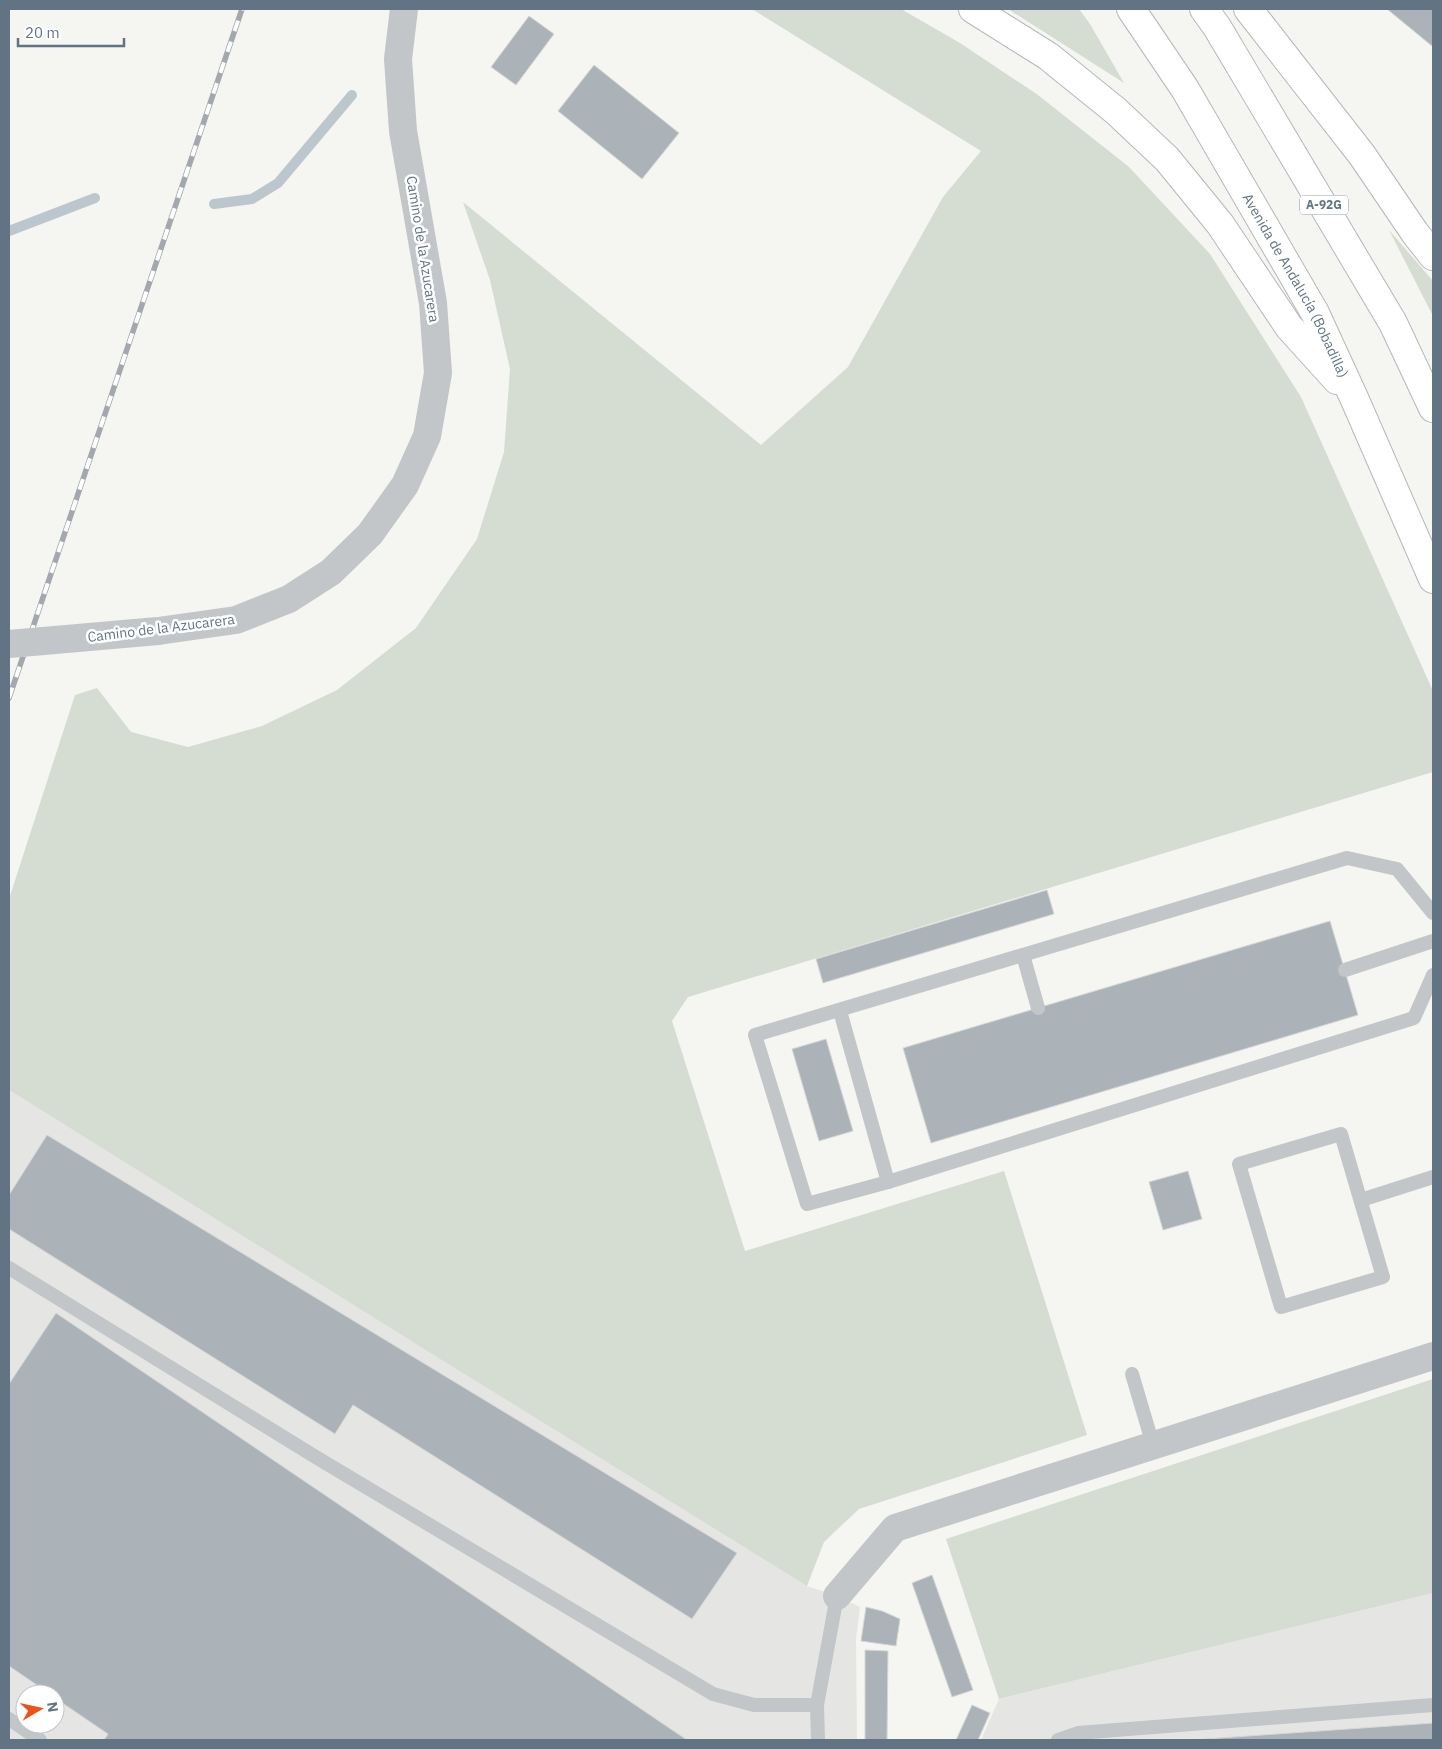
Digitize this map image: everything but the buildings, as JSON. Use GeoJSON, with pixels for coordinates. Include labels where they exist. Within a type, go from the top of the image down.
{"type":"FeatureCollection","features":[{"type":"Feature","properties":{"kind":"highway"},"geometry":{"type":"LineString","coordinates":[[973,9],[1048,56],[1116,111],[1167,159],[1220,224],[1289,327],[1355,400]]}},
{"type":"Feature","properties":{"kind":"highway","name":"Avenida de Andalucía (Bobadilla)"},"geometry":{"type":"LineString","coordinates":[[1130,9],[1185,89],[1315,313],[1433,579]]}},
{"type":"Feature","properties":{"kind":"highway","name":"A-92G"},"geometry":{"type":"LineString","coordinates":[[1204,9],[1217,27],[1298,162],[1393,324],[1433,408]]}},
{"type":"Feature","properties":{"kind":"highway"},"geometry":{"type":"LineString","coordinates":[[1248,9],[1362,154],[1415,233],[1433,256]]}},
{"type":"Feature","properties":{"kind":"street","name":"Camino de la Azucarera"},"geometry":{"type":"LineString","coordinates":[[9,644],[158,631],[236,620],[289,599],[331,572],[370,534],[405,485],[427,436],[438,373],[434,303],[403,131],[398,59],[404,9]]}},
{"type":"Feature","properties":{"kind":"street"},"geometry":{"type":"LineString","coordinates":[[837,1596],[896,1528],[1433,1356]]}},
{"type":"Feature","properties":{"kind":"lane"},"geometry":{"type":"LineString","coordinates":[[1433,913],[1397,869],[1347,858],[755,1035],[806,1204],[888,1182],[1414,1018],[1433,975]]}},
{"type":"Feature","properties":{"kind":"lane"},"geometry":{"type":"LineString","coordinates":[[1345,970],[1433,941]]}},
{"type":"Feature","properties":{"kind":"lane"},"geometry":{"type":"LineString","coordinates":[[1023,955],[1038,1008]]}},
{"type":"Feature","properties":{"kind":"lane"},"geometry":{"type":"LineString","coordinates":[[840,1011],[888,1182]]}},
{"type":"Feature","properties":{"kind":"lane"},"geometry":{"type":"LineString","coordinates":[[1341,1134],[1361,1200],[1383,1277],[1281,1307],[1239,1164],[1341,1134]]}},
{"type":"Feature","properties":{"kind":"lane"},"geometry":{"type":"LineString","coordinates":[[1361,1200],[1433,1177]]}},
{"type":"Feature","properties":{"kind":"lane"},"geometry":{"type":"LineString","coordinates":[[9,1268],[319,1459],[713,1694],[754,1705],[816,1704]]}},
{"type":"Feature","properties":{"kind":"lane"},"geometry":{"type":"LineString","coordinates":[[1132,1374],[1153,1445]]}},
{"type":"Feature","properties":{"kind":"lane"},"geometry":{"type":"LineString","coordinates":[[818,1740],[816,1704],[837,1596]]}},
{"type":"Feature","properties":{"kind":"lane"},"geometry":{"type":"LineString","coordinates":[[1058,1740],[1078,1733],[1433,1705]]}},
{"type":"Feature","properties":{"kind":"lane"},"geometry":{"type":"LineString","coordinates":[[9,1719],[40,1740]]}},
{"type":"Feature","properties":{"kind":"shaded area"},"geometry":{"type":"Polygon","coordinates":[[[752,9],[901,9],[960,43],[1038,95],[1129,167],[1210,254],[1301,397],[1433,691],[1433,772],[688,997],[672,1021],[745,1251],[1004,1171],[1087,1435],[859,1509],[824,1542],[807,1586],[9,1090],[9,899],[75,695],[97,688],[131,732],[188,747],[262,726],[337,690],[416,628],[477,539],[504,452],[510,369],[490,280],[463,202],[761,445],[848,367],[943,197],[981,151],[752,9]]]}},
{"type":"Feature","properties":{"kind":"shaded area"},"geometry":{"type":"Polygon","coordinates":[[[1008,9],[1079,9],[1090,24],[1124,83],[1008,9]]]}},
{"type":"Feature","properties":{"kind":"shaded area"},"geometry":{"type":"Polygon","coordinates":[[[1389,230],[1433,281],[1433,316],[1389,230]]]}},
{"type":"Feature","properties":{"kind":"shaded area"},"geometry":{"type":"Polygon","coordinates":[[[9,1090],[807,1586],[837,1596],[860,1607],[856,1639],[857,1740],[9,1740],[9,1090]]]}},
{"type":"Feature","properties":{"kind":"shaded area"},"geometry":{"type":"Polygon","coordinates":[[[1433,1379],[1433,1593],[999,1699],[946,1539],[1433,1379]]]}},
{"type":"Feature","properties":{"kind":"shaded area"},"geometry":{"type":"Polygon","coordinates":[[[1433,1593],[1433,1740],[981,1740],[999,1699],[1433,1593]]]}},
{"type":"Feature","properties":{"kind":"waterway"},"geometry":{"type":"LineString","coordinates":[[214,204],[252,199],[278,183],[352,95]]}},
{"type":"Feature","properties":{"kind":"waterway"},"geometry":{"type":"LineString","coordinates":[[9,231],[95,198]]}},
{"type":"Feature","properties":{"kind":"railway"},"geometry":{"type":"LineString","coordinates":[[9,698],[242,9]]}}]}
